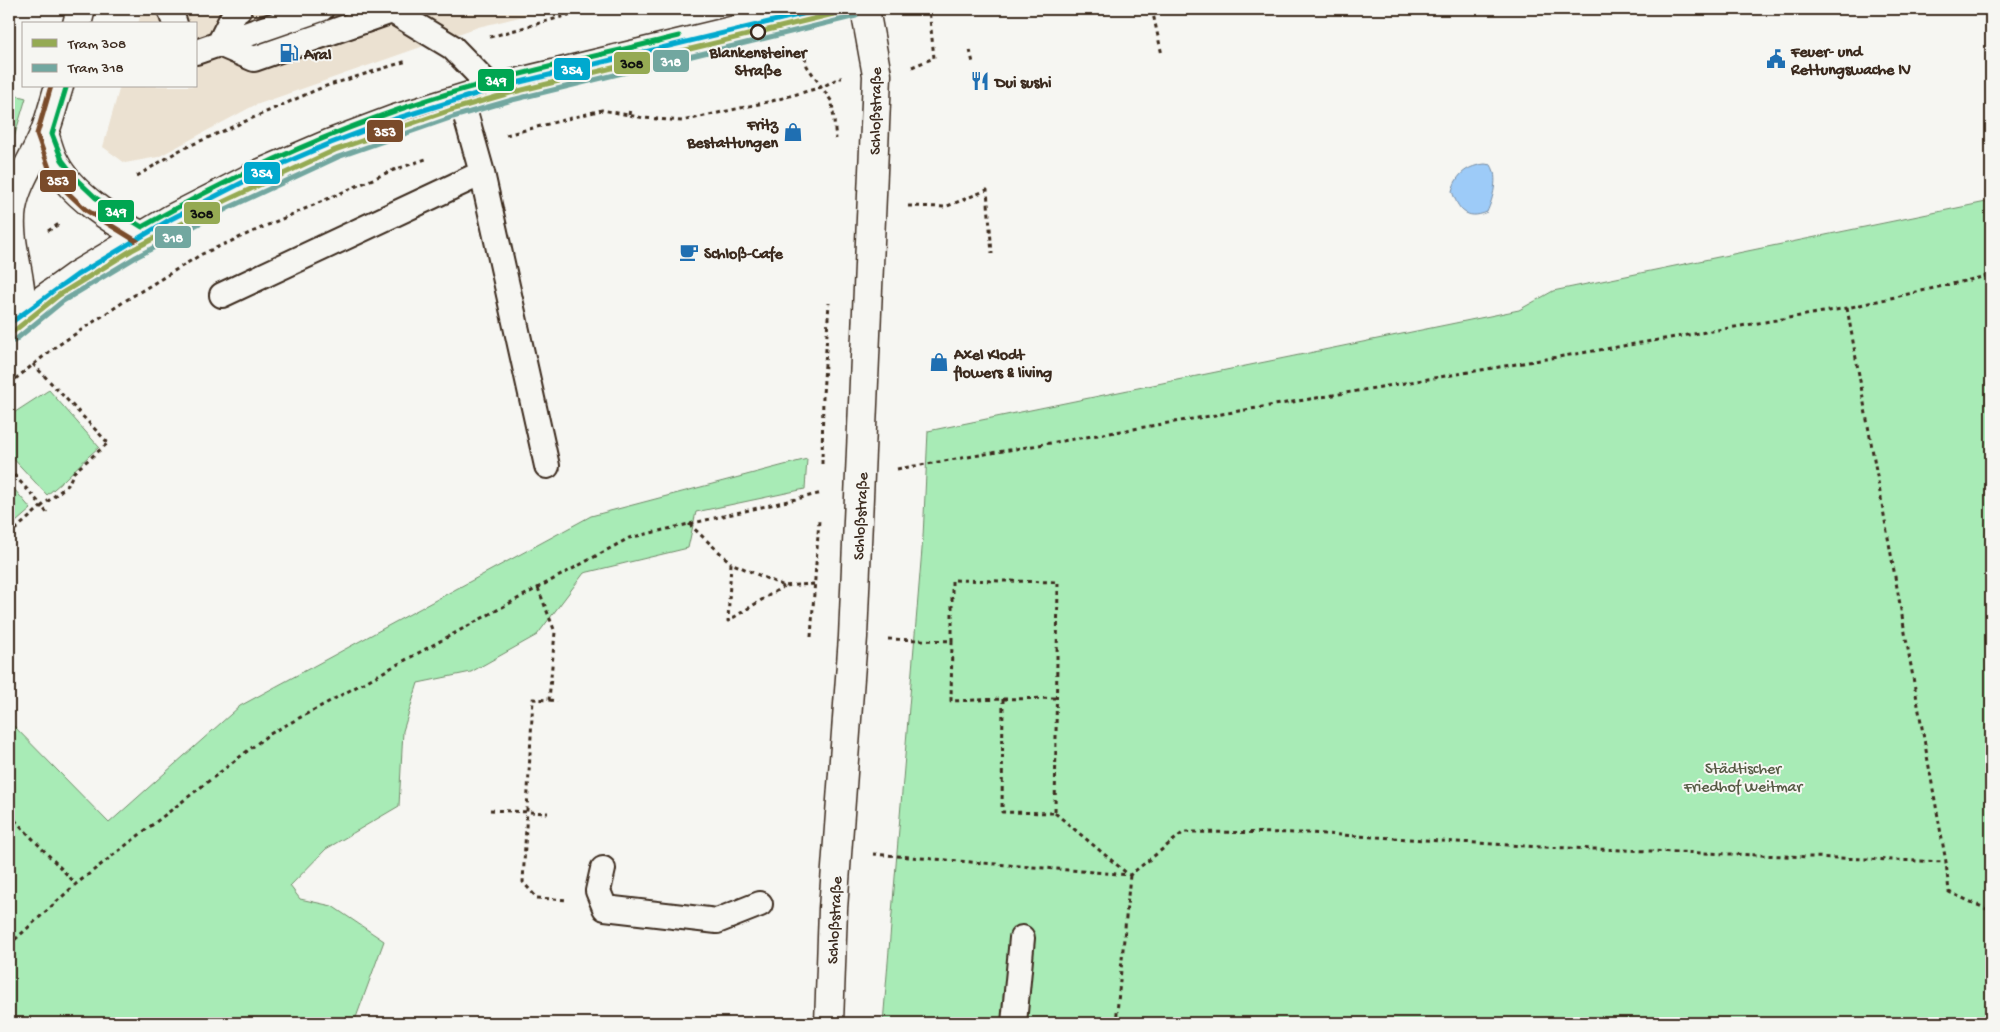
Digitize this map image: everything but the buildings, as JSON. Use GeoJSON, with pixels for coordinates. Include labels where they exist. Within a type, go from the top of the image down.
{"type":"FeatureCollection","features":[{"type":"Feature","properties":{"kind":"street"},"geometry":{"type":"LineString","coordinates":[[78,22],[81,9]]}},
{"type":"Feature","properties":{"kind":"street"},"geometry":{"type":"LineString","coordinates":[[14,319],[77,275],[171,219],[261,173],[386,122],[495,88],[822,9]]}},
{"type":"Feature","properties":{"kind":"street","name":"Schloßstraße"},"geometry":{"type":"LineString","coordinates":[[829,1023],[833,909],[853,637],[877,75],[865,9]]}},
{"type":"Feature","properties":{"kind":"street"},"geometry":{"type":"LineString","coordinates":[[14,319],[22,304],[13,252],[12,209],[22,177],[44,134],[57,88]]}},
{"type":"Feature","properties":{"kind":"street"},"geometry":{"type":"LineString","coordinates":[[44,134],[55,164],[72,186],[91,204],[142,236]]}},
{"type":"Feature","properties":{"kind":"lane"},"geometry":{"type":"LineString","coordinates":[[170,9],[174,22]]}},
{"type":"Feature","properties":{"kind":"lane"},"geometry":{"type":"LineString","coordinates":[[220,44],[236,10],[239,9]]}},
{"type":"Feature","properties":{"kind":"lane"},"geometry":{"type":"LineString","coordinates":[[198,51],[320,9]]}},
{"type":"Feature","properties":{"kind":"lane"},"geometry":{"type":"LineString","coordinates":[[220,44],[254,59],[390,10],[452,47],[486,82],[495,88]]}},
{"type":"Feature","properties":{"kind":"lane"},"geometry":{"type":"LineString","coordinates":[[461,98],[482,173],[547,466]]}},
{"type":"Feature","properties":{"kind":"lane"},"geometry":{"type":"LineString","coordinates":[[222,295],[482,173]]}},
{"type":"Feature","properties":{"kind":"lane"},"geometry":{"type":"LineString","coordinates":[[603,870],[598,891],[605,908],[716,921],[760,904]]}},
{"type":"Feature","properties":{"kind":"lane"},"geometry":{"type":"LineString","coordinates":[[1014,1023],[1022,938]]}},
{"type":"Feature","properties":{"kind":"path"},"geometry":{"type":"LineString","coordinates":[[137,176],[180,150],[324,87],[452,47],[590,9]]}},
{"type":"Feature","properties":{"kind":"path"},"geometry":{"type":"LineString","coordinates":[[910,68],[934,58],[929,9]]}},
{"type":"Feature","properties":{"kind":"path"},"geometry":{"type":"LineString","coordinates":[[1152,9],[1162,55]]}},
{"type":"Feature","properties":{"kind":"path"},"geometry":{"type":"LineString","coordinates":[[802,48],[807,66],[832,102],[837,145]]}},
{"type":"Feature","properties":{"kind":"path"},"geometry":{"type":"LineString","coordinates":[[970,50],[973,63]]}},
{"type":"Feature","properties":{"kind":"path"},"geometry":{"type":"LineString","coordinates":[[629,115],[630,109]]}},
{"type":"Feature","properties":{"kind":"path"},"geometry":{"type":"LineString","coordinates":[[871,204],[945,207],[987,190],[992,254]]}},
{"type":"Feature","properties":{"kind":"path"},"geometry":{"type":"LineString","coordinates":[[9,945],[76,884],[268,735],[629,538],[821,494],[861,475],[1847,308],[1991,275]]}},
{"type":"Feature","properties":{"kind":"path"},"geometry":{"type":"LineString","coordinates":[[822,474],[823,395],[829,298]]}},
{"type":"Feature","properties":{"kind":"path"},"geometry":{"type":"LineString","coordinates":[[1847,308],[1946,862],[1948,892],[1991,911]]}},
{"type":"Feature","properties":{"kind":"path"},"geometry":{"type":"LineString","coordinates":[[9,535],[68,485],[74,472],[109,444],[33,364]]}},
{"type":"Feature","properties":{"kind":"path"},"geometry":{"type":"LineString","coordinates":[[9,470],[47,513]]}},
{"type":"Feature","properties":{"kind":"path"},"geometry":{"type":"LineString","coordinates":[[820,503],[821,484]]}},
{"type":"Feature","properties":{"kind":"path"},"geometry":{"type":"LineString","coordinates":[[811,637],[820,512]]}},
{"type":"Feature","properties":{"kind":"path"},"geometry":{"type":"LineString","coordinates":[[689,524],[731,563],[784,586],[815,584]]}},
{"type":"Feature","properties":{"kind":"path"},"geometry":{"type":"LineString","coordinates":[[731,563],[728,621],[784,586]]}},
{"type":"Feature","properties":{"kind":"path"},"geometry":{"type":"LineString","coordinates":[[1055,813],[1057,698],[1058,582],[952,580],[951,700],[1057,698]]}},
{"type":"Feature","properties":{"kind":"path"},"geometry":{"type":"LineString","coordinates":[[538,588],[555,632],[549,700]]}},
{"type":"Feature","properties":{"kind":"path"},"geometry":{"type":"LineString","coordinates":[[853,637],[952,641]]}},
{"type":"Feature","properties":{"kind":"path"},"geometry":{"type":"LineString","coordinates":[[557,701],[533,698],[523,882],[536,898],[569,901]]}},
{"type":"Feature","properties":{"kind":"path"},"geometry":{"type":"LineString","coordinates":[[1003,699],[1002,812],[1055,813],[1130,875]]}},
{"type":"Feature","properties":{"kind":"path"},"geometry":{"type":"LineString","coordinates":[[490,810],[548,813]]}},
{"type":"Feature","properties":{"kind":"path"},"geometry":{"type":"LineString","coordinates":[[9,814],[76,884]]}},
{"type":"Feature","properties":{"kind":"path"},"geometry":{"type":"LineString","coordinates":[[838,851],[1130,875],[1184,832],[1308,833],[1542,847],[1946,862]]}},
{"type":"Feature","properties":{"kind":"path"},"geometry":{"type":"LineString","coordinates":[[1116,1023],[1130,875]]}},
{"type":"Feature","properties":{"kind":"shaded area"},"geometry":{"type":"Polygon","coordinates":[[[142,9],[553,9],[478,27],[253,106],[158,157],[125,163],[103,147],[119,88],[198,88],[198,22],[139,22],[142,9]]]}},
{"type":"Feature","properties":{"kind":"green space"},"geometry":{"type":"Polygon","coordinates":[[[11,94],[26,98],[9,154],[9,102],[11,94]]]}},
{"type":"Feature","properties":{"kind":"green space","name":"Städtischer Friedhof Weitmar"},"geometry":{"type":"Polygon","coordinates":[[[1991,201],[1991,1023],[883,1023],[923,537],[928,431],[1519,310],[1553,291],[1991,201]]]}},
{"type":"Feature","properties":{"kind":"green space"},"geometry":{"type":"Polygon","coordinates":[[[49,390],[99,447],[47,495],[9,454],[9,416],[49,390]]]}},
{"type":"Feature","properties":{"kind":"green space"},"geometry":{"type":"Polygon","coordinates":[[[807,459],[805,489],[696,512],[688,548],[584,573],[537,635],[471,672],[418,683],[403,731],[399,806],[326,849],[290,886],[300,899],[332,906],[384,941],[354,1023],[9,1023],[9,721],[109,823],[240,706],[591,516],[807,459]]]}},
{"type":"Feature","properties":{"kind":"green space"},"geometry":{"type":"Polygon","coordinates":[[[9,483],[31,509],[9,528],[9,483]]]}},
{"type":"Feature","properties":{"kind":"water"},"geometry":{"type":"Polygon","coordinates":[[[1485,164],[1491,165],[1495,176],[1491,201],[1487,212],[1474,215],[1468,214],[1457,203],[1452,191],[1454,185],[1460,175],[1468,169],[1485,164]]]}},
{"type":"Feature","properties":{"kind":"tram line","name":"308"},"geometry":{"type":"LineString","coordinates":[[9,335],[59,295],[132,250],[225,201],[335,150],[451,110],[510,93],[854,9]]}},
{"type":"Feature","properties":{"kind":"tram line","name":"318"},"geometry":{"type":"LineString","coordinates":[[14,341],[63,301],[136,257],[228,208],[338,157],[453,117],[512,100],[856,16]]}},
{"type":"Feature","properties":{"kind":"transit line","name":"354"},"geometry":{"type":"LineString","coordinates":[[9,324],[77,275],[171,219],[261,173],[331,143],[395,119],[495,88],[823,9]]}},
{"type":"Feature","properties":{"kind":"transit line","name":"349"},"geometry":{"type":"LineString","coordinates":[[66,88],[52,134],[62,160],[78,181],[96,198],[142,227],[253,169],[329,136],[407,107],[476,86],[679,36]]}},
{"type":"Feature","properties":{"kind":"transit line","name":"353"},"geometry":{"type":"LineString","coordinates":[[146,243],[257,185],[332,151],[371,136],[473,102],[640,60]]}},
{"type":"Feature","properties":{"kind":"transit line","name":"353"},"geometry":{"type":"LineString","coordinates":[[50,88],[37,134],[49,168],[66,191],[86,210],[138,242]]}},
{"type":"Feature","properties":{"kind":"place","name":"Blankensteiner Straße"},"geometry":{"type":"Point","coordinates":[758,32]}},
{"type":"Feature","properties":{"kind":"place","name":"Aral"},"geometry":{"type":"Point","coordinates":[289,53]}},
{"type":"Feature","properties":{"kind":"place","name":"Feuer- und Rettungswache IV"},"geometry":{"type":"Point","coordinates":[1776,59]}},
{"type":"Feature","properties":{"kind":"place","name":"Dui sushi"},"geometry":{"type":"Point","coordinates":[980,81]}},
{"type":"Feature","properties":{"kind":"place","name":"Fritz Bestattungen"},"geometry":{"type":"Point","coordinates":[793,132]}},
{"type":"Feature","properties":{"kind":"place","name":"Schloß-Cafe"},"geometry":{"type":"Point","coordinates":[689,252]}},
{"type":"Feature","properties":{"kind":"place","name":"Axel Klodt flowers & living"},"geometry":{"type":"Point","coordinates":[939,362]}}]}
